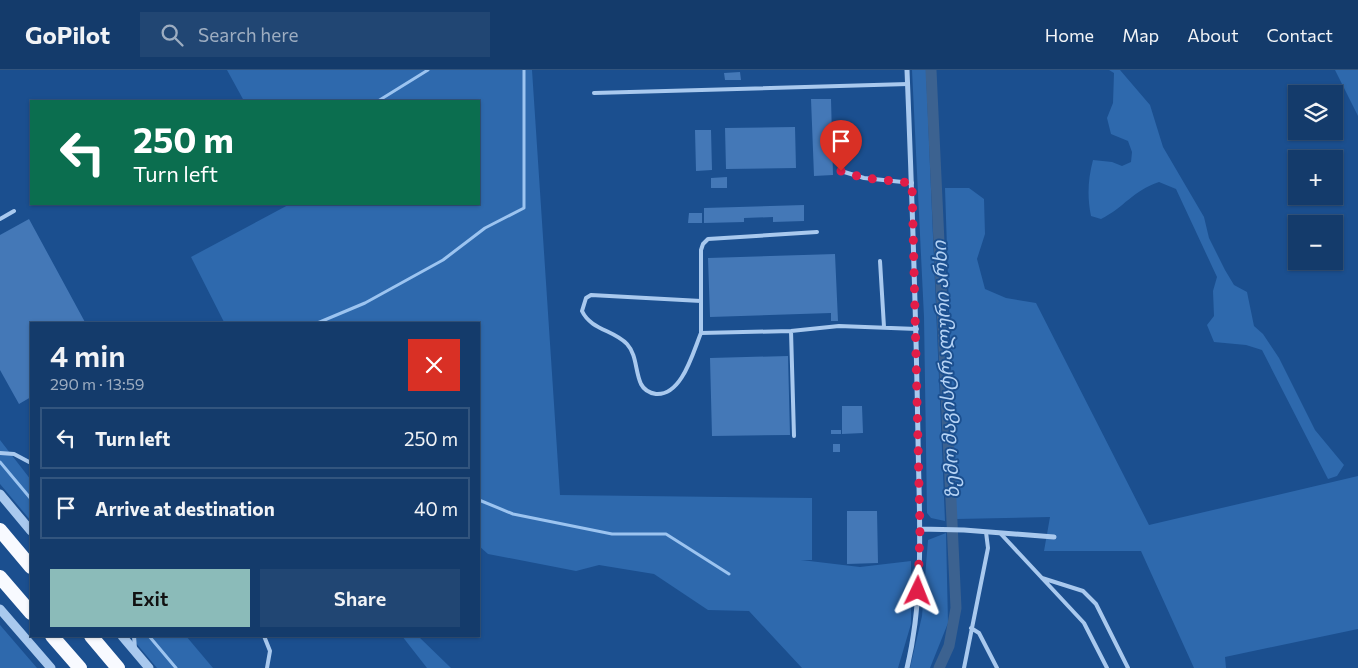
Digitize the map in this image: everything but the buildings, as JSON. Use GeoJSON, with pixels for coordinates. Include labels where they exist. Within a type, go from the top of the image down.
{"type":"FeatureCollection","features":[{"type":"Feature","properties":{"kind":"highway"},"geometry":{"type":"LineString","coordinates":[[0,530],[30,566]]}},
{"type":"Feature","properties":{"kind":"highway"},"geometry":{"type":"LineString","coordinates":[[0,577],[30,612]]}},
{"type":"Feature","properties":{"kind":"highway"},"geometry":{"type":"LineString","coordinates":[[53,637],[80,668]]}},
{"type":"Feature","properties":{"kind":"highway"},"geometry":{"type":"LineString","coordinates":[[92,637],[118,668]]}},
{"type":"Feature","properties":{"kind":"street"},"geometry":{"type":"LineString","coordinates":[[906,668],[914,638],[920,529],[912,183],[907,70]]}},
{"type":"Feature","properties":{"kind":"street"},"geometry":{"type":"LineString","coordinates":[[0,494],[30,529]]}},
{"type":"Feature","properties":{"kind":"street"},"geometry":{"type":"LineString","coordinates":[[920,529],[964,530],[1054,537]]}},
{"type":"Feature","properties":{"kind":"street"},"geometry":{"type":"LineString","coordinates":[[0,609],[51,668]]}},
{"type":"Feature","properties":{"kind":"street"},"geometry":{"type":"LineString","coordinates":[[123,637],[149,668]]}},
{"type":"Feature","properties":{"kind":"lane"},"geometry":{"type":"LineString","coordinates":[[594,93],[908,84]]}},
{"type":"Feature","properties":{"kind":"lane"},"geometry":{"type":"LineString","coordinates":[[841,171],[864,178],[912,183]]}},
{"type":"Feature","properties":{"kind":"lane"},"geometry":{"type":"LineString","coordinates":[[0,219],[14,211]]}},
{"type":"Feature","properties":{"kind":"lane"},"geometry":{"type":"LineString","coordinates":[[701,301],[591,295],[586,298],[582,311],[591,323],[625,341],[630,346],[641,384],[650,393],[661,394],[670,390],[679,382],[701,333],[701,301],[701,250],[703,244],[708,239],[817,232]]}},
{"type":"Feature","properties":{"kind":"lane"},"geometry":{"type":"LineString","coordinates":[[880,261],[884,327]]}},
{"type":"Feature","properties":{"kind":"lane"},"geometry":{"type":"LineString","coordinates":[[701,333],[791,331],[838,326],[916,328]]}},
{"type":"Feature","properties":{"kind":"lane"},"geometry":{"type":"LineString","coordinates":[[791,331],[794,436]]}},
{"type":"Feature","properties":{"kind":"lane"},"geometry":{"type":"LineString","coordinates":[[0,453],[14,454],[30,462]]}},
{"type":"Feature","properties":{"kind":"lane"},"geometry":{"type":"LineString","coordinates":[[964,668],[988,548],[986,532]]}},
{"type":"Feature","properties":{"kind":"lane"},"geometry":{"type":"LineString","coordinates":[[1000,533],[1084,623],[1107,668]]}},
{"type":"Feature","properties":{"kind":"lane"},"geometry":{"type":"LineString","coordinates":[[1042,578],[1083,591],[1096,604],[1128,668]]}},
{"type":"Feature","properties":{"kind":"lane"},"geometry":{"type":"LineString","coordinates":[[971,628],[979,633],[997,668]]}},
{"type":"Feature","properties":{"kind":"lane"},"geometry":{"type":"LineString","coordinates":[[134,637],[135,652]]}},
{"type":"Feature","properties":{"kind":"lane"},"geometry":{"type":"LineString","coordinates":[[264,637],[270,651],[267,668]]}},
{"type":"Feature","properties":{"kind":"shaded area"},"geometry":{"type":"Polygon","coordinates":[[[227,70],[532,70],[560,495],[812,498],[812,560],[801,560],[860,567],[911,561],[911,624],[898,668],[802,668],[749,611],[708,610],[654,574],[599,565],[576,571],[488,554],[480,547],[480,322],[224,322],[191,257],[288,205],[480,205],[480,100],[243,100],[227,70]]]}},
{"type":"Feature","properties":{"kind":"shaded area"},"geometry":{"type":"Polygon","coordinates":[[[912,70],[926,70],[945,521],[931,518],[927,513],[924,317],[912,70]]]}},
{"type":"Feature","properties":{"kind":"shaded area"},"geometry":{"type":"Polygon","coordinates":[[[1109,70],[1120,70],[1150,105],[1163,147],[1204,217],[1209,238],[1225,270],[1234,285],[1247,292],[1254,326],[1263,334],[1279,358],[1315,430],[1344,465],[1337,476],[1328,479],[1262,350],[1246,345],[1214,342],[1207,325],[1214,316],[1213,291],[1217,277],[1176,189],[1159,182],[1135,194],[1101,219],[1091,216],[1089,188],[1093,160],[1112,162],[1122,166],[1131,162],[1132,152],[1128,141],[1111,134],[1107,118],[1113,103],[1114,73],[1109,70]]]}},
{"type":"Feature","properties":{"kind":"shaded area"},"geometry":{"type":"Polygon","coordinates":[[[1335,70],[1358,70],[1358,116],[1343,85],[1335,70]]]}},
{"type":"Feature","properties":{"kind":"shaded area"},"geometry":{"type":"Polygon","coordinates":[[[945,188],[969,188],[984,199],[985,234],[977,259],[985,289],[1006,298],[1036,303],[1149,525],[1358,476],[1358,629],[1225,657],[1226,668],[1194,668],[1141,551],[1044,551],[1050,517],[956,519],[945,188]]]}},
{"type":"Feature","properties":{"kind":"shaded area"},"geometry":{"type":"Polygon","coordinates":[[[0,440],[30,479],[30,520],[0,484],[0,440]]]}},
{"type":"Feature","properties":{"kind":"shaded area"},"geometry":{"type":"Polygon","coordinates":[[[946,533],[948,623],[930,668],[910,668],[922,616],[928,540],[946,533]]]}},
{"type":"Feature","properties":{"kind":"shaded area"},"geometry":{"type":"Polygon","coordinates":[[[0,625],[37,668],[0,668],[0,625]]]}},
{"type":"Feature","properties":{"kind":"shaded area"},"geometry":{"type":"Polygon","coordinates":[[[131,637],[187,637],[213,668],[157,668],[131,637]]]}},
{"type":"Feature","properties":{"kind":"shaded area"},"geometry":{"type":"Polygon","coordinates":[[[403,637],[419,637],[451,668],[427,668],[403,637]]]}},
{"type":"Feature","properties":{"kind":"waterway"},"geometry":{"type":"LineString","coordinates":[[380,100],[428,70]]}},
{"type":"Feature","properties":{"kind":"waterway"},"geometry":{"type":"LineString","coordinates":[[320,322],[365,303],[443,260],[485,228],[524,208],[524,70]]}},
{"type":"Feature","properties":{"kind":"waterway","name":"ზემო მაგისტრალური არხი"},"geometry":{"type":"LineString","coordinates":[[931,70],[956,608],[949,646],[939,668]]}},
{"type":"Feature","properties":{"kind":"waterway"},"geometry":{"type":"LineString","coordinates":[[0,462],[30,498]]}},
{"type":"Feature","properties":{"kind":"waterway"},"geometry":{"type":"LineString","coordinates":[[480,500],[513,514],[612,534],[666,534],[729,574]]}},
{"type":"Feature","properties":{"kind":"waterway"},"geometry":{"type":"LineString","coordinates":[[150,637],[176,668]]}},
{"type":"Feature","properties":{"kind":"route"},"geometry":{"type":"LineString","coordinates":[[841,171],[864,178],[912,183],[920,529],[918,591]]}}]}
